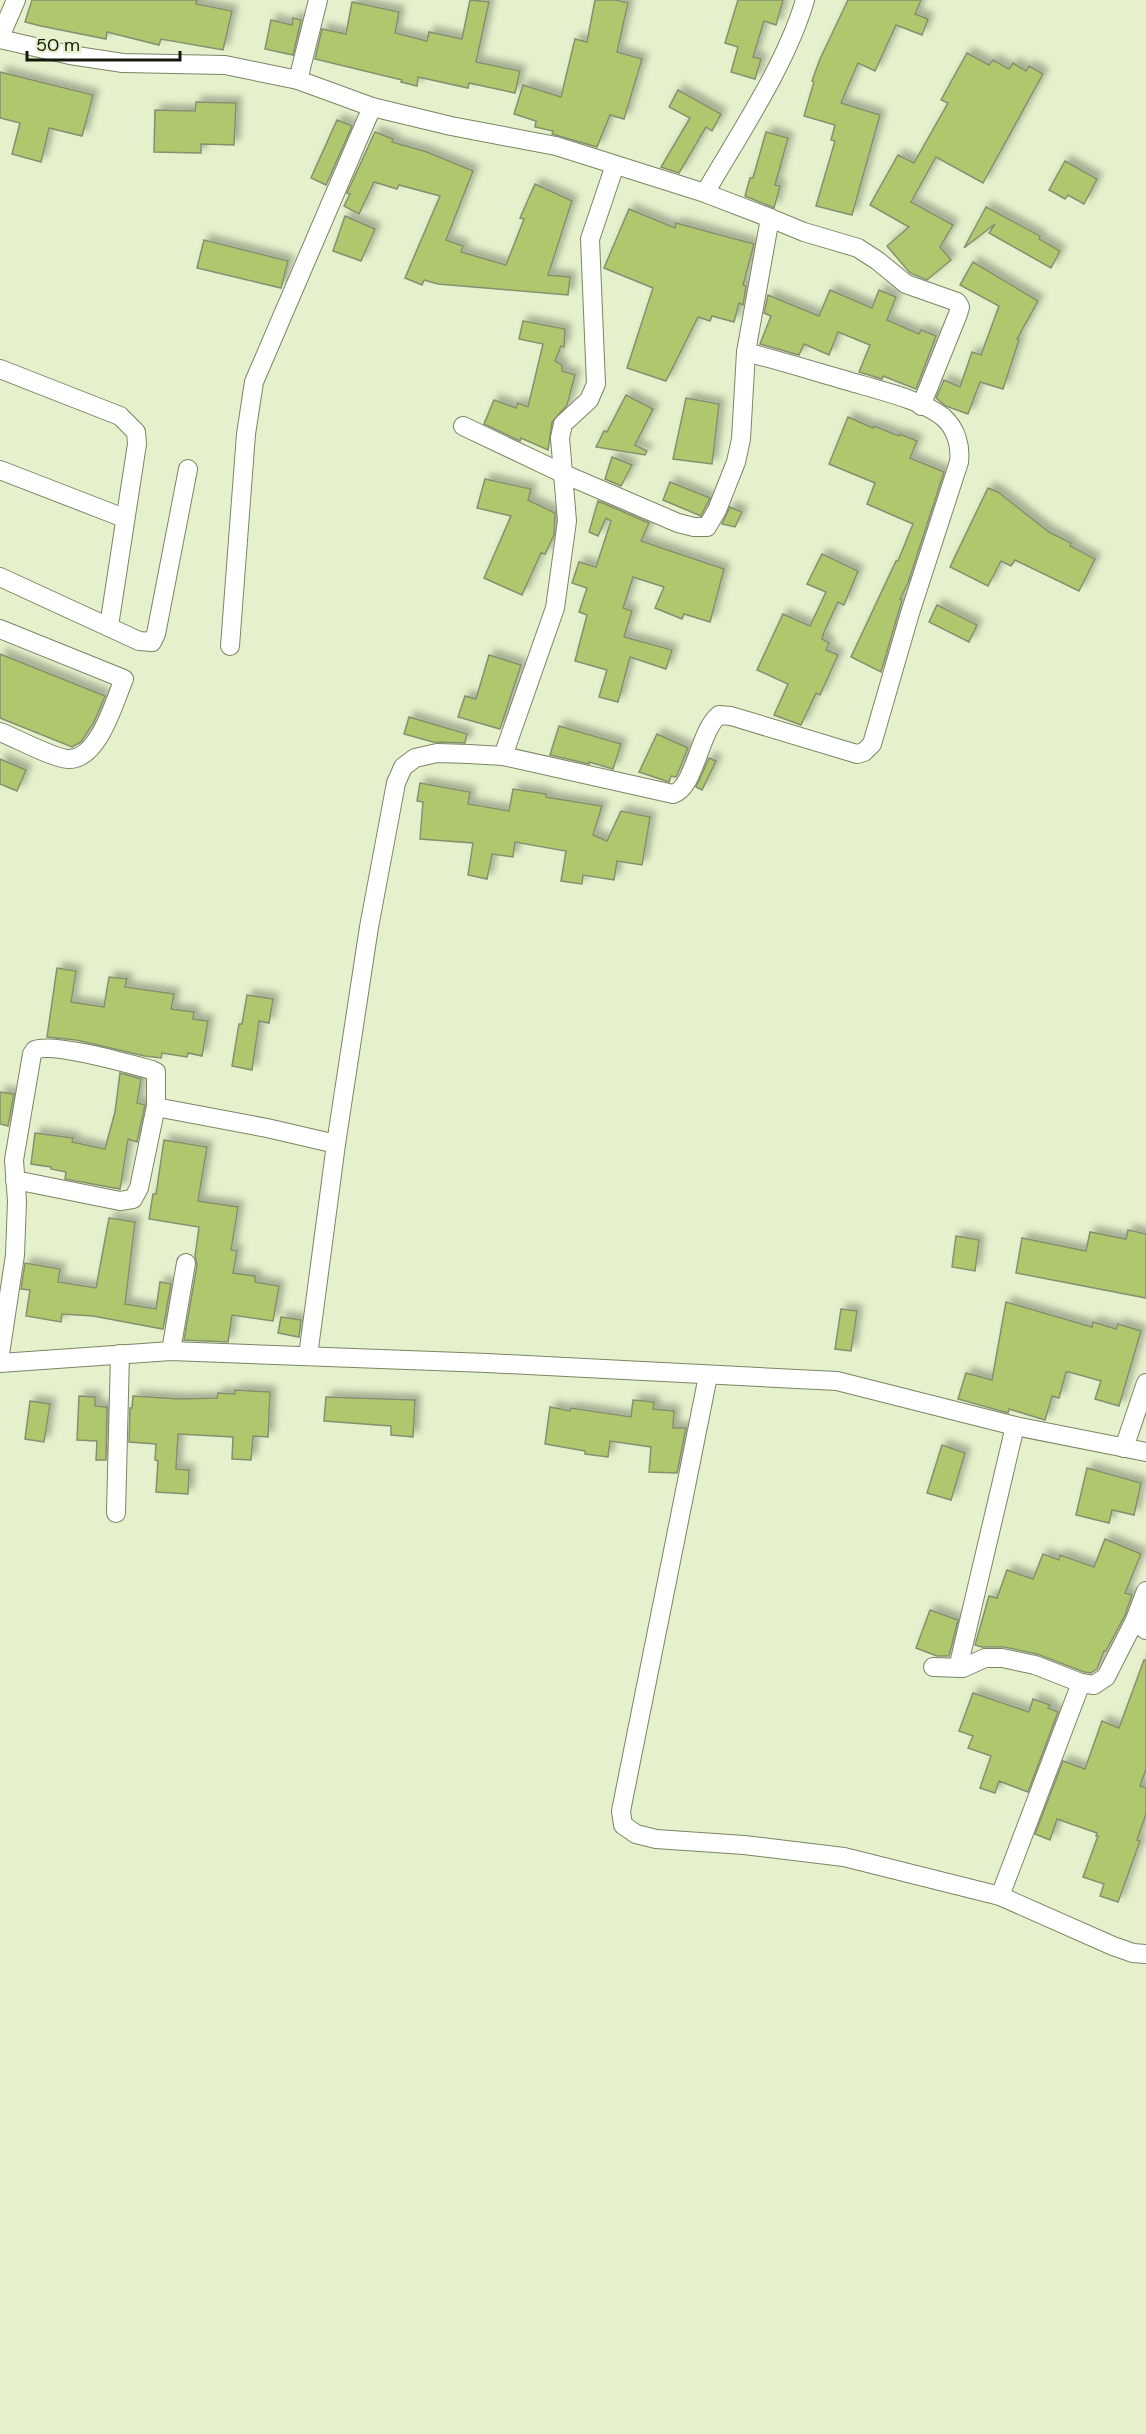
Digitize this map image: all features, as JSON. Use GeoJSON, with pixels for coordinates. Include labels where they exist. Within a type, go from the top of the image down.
{"type":"FeatureCollection","features":[{"type":"Feature","properties":{"kind":"street"},"geometry":{"type":"LineString","coordinates":[[16,0],[0,38],[70,55],[123,63],[225,65],[298,80],[372,107],[451,126],[556,146],[705,193],[804,232],[858,248],[906,284],[957,302],[960,307],[921,406]]}},
{"type":"Feature","properties":{"kind":"street"},"geometry":{"type":"LineString","coordinates":[[298,80],[318,0]]}},
{"type":"Feature","properties":{"kind":"street"},"geometry":{"type":"LineString","coordinates":[[705,193],[783,55],[805,0]]}},
{"type":"Feature","properties":{"kind":"street"},"geometry":{"type":"LineString","coordinates":[[230,646],[246,434],[254,382],[372,107]]}},
{"type":"Feature","properties":{"kind":"street"},"geometry":{"type":"LineString","coordinates":[[503,756],[555,609],[567,520],[560,447],[563,424],[589,400],[596,384],[590,239],[615,165]]}},
{"type":"Feature","properties":{"kind":"street"},"geometry":{"type":"LineString","coordinates":[[463,426],[564,474],[678,523],[707,527],[717,510],[736,462],[741,439],[746,352],[770,218]]}},
{"type":"Feature","properties":{"kind":"street"},"geometry":{"type":"LineString","coordinates":[[308,1356],[336,1144],[369,927],[399,775],[403,766],[411,760],[437,753],[503,756],[673,794],[683,788],[709,728],[719,715],[731,716],[850,753],[857,754],[869,748],[886,700],[910,613],[961,451],[951,427],[942,416],[898,395],[746,352]]}},
{"type":"Feature","properties":{"kind":"street"},"geometry":{"type":"LineString","coordinates":[[0,369],[120,416],[136,432],[109,626]]}},
{"type":"Feature","properties":{"kind":"street"},"geometry":{"type":"LineString","coordinates":[[0,577],[139,641],[147,642],[154,639],[188,469]]}},
{"type":"Feature","properties":{"kind":"street"},"geometry":{"type":"LineString","coordinates":[[0,470],[124,518]]}},
{"type":"Feature","properties":{"kind":"street"},"geometry":{"type":"LineString","coordinates":[[0,629],[126,674],[97,742],[80,756],[69,759],[57,756],[0,732]]}},
{"type":"Feature","properties":{"kind":"street"},"geometry":{"type":"LineString","coordinates":[[0,1354],[15,1255],[9,1199],[15,1180],[14,1160],[32,1054],[35,1050],[47,1048],[69,1051],[156,1072],[156,1106],[140,1188],[133,1199],[120,1201],[15,1180]]}},
{"type":"Feature","properties":{"kind":"street"},"geometry":{"type":"LineString","coordinates":[[156,1106],[336,1144]]}},
{"type":"Feature","properties":{"kind":"street"},"geometry":{"type":"LineString","coordinates":[[171,1351],[186,1263]]}},
{"type":"Feature","properties":{"kind":"street"},"geometry":{"type":"LineString","coordinates":[[0,1363],[171,1351],[488,1363],[837,1381],[1015,1426],[1146,1452]]}},
{"type":"Feature","properties":{"kind":"street"},"geometry":{"type":"LineString","coordinates":[[116,1513],[120,1354]]}},
{"type":"Feature","properties":{"kind":"street"},"geometry":{"type":"LineString","coordinates":[[708,1376],[621,1811],[623,1825],[636,1834],[656,1839],[744,1845],[844,1857],[1000,1896],[1113,1946],[1133,1953],[1146,1954]]}},
{"type":"Feature","properties":{"kind":"street"},"geometry":{"type":"LineString","coordinates":[[1124,1448],[1146,1383]]}},
{"type":"Feature","properties":{"kind":"street"},"geometry":{"type":"LineString","coordinates":[[958,1668],[1015,1426]]}},
{"type":"Feature","properties":{"kind":"street"},"geometry":{"type":"LineString","coordinates":[[933,1667],[966,1667],[985,1658],[1002,1658],[1035,1665],[1081,1683],[1094,1685],[1106,1677],[1140,1625],[1146,1591]]}},
{"type":"Feature","properties":{"kind":"street"},"geometry":{"type":"LineString","coordinates":[[1000,1896],[1081,1683]]}},
{"type":"Feature","properties":{"kind":"building"},"geometry":{"type":"Polygon","coordinates":[[[32,0],[197,0],[196,4],[232,11],[223,50],[161,39],[159,45],[107,32],[106,39],[25,22],[32,0]]]}},
{"type":"Feature","properties":{"kind":"building"},"geometry":{"type":"Polygon","coordinates":[[[470,0],[489,2],[476,62],[520,71],[515,93],[469,83],[468,88],[418,77],[417,86],[401,82],[402,80],[315,59],[322,29],[346,34],[352,2],[399,12],[395,33],[427,41],[429,32],[462,39],[470,0]]]}},
{"type":"Feature","properties":{"kind":"building"},"geometry":{"type":"Polygon","coordinates":[[[595,0],[616,0],[628,3],[617,52],[642,59],[624,119],[610,115],[597,147],[552,134],[553,131],[535,127],[536,121],[514,114],[523,85],[561,97],[575,39],[587,42],[595,0]]]}},
{"type":"Feature","properties":{"kind":"building"},"geometry":{"type":"Polygon","coordinates":[[[738,0],[783,0],[776,25],[764,21],[753,57],[761,59],[755,79],[731,72],[738,47],[725,43],[738,0]]]}},
{"type":"Feature","properties":{"kind":"building"},"geometry":{"type":"Polygon","coordinates":[[[848,0],[921,0],[915,14],[928,19],[922,35],[896,25],[875,71],[858,63],[841,103],[880,115],[852,215],[816,206],[835,141],[831,140],[835,125],[804,116],[820,59],[848,0]]]}},
{"type":"Feature","properties":{"kind":"building"},"geometry":{"type":"Polygon","coordinates":[[[293,18],[301,20],[293,55],[265,49],[271,20],[292,25],[293,18]]]}},
{"type":"Feature","properties":{"kind":"building"},"geometry":{"type":"Polygon","coordinates":[[[967,53],[989,65],[993,60],[1009,69],[1013,63],[1026,71],[1029,66],[1043,74],[983,183],[936,157],[911,202],[953,225],[940,247],[951,260],[927,280],[910,273],[887,246],[909,227],[870,205],[898,155],[914,163],[948,103],[941,100],[967,53]]]}},
{"type":"Feature","properties":{"kind":"building"},"geometry":{"type":"Polygon","coordinates":[[[0,72],[93,95],[82,136],[49,128],[41,162],[12,154],[20,123],[0,118],[0,72]]]}},
{"type":"Feature","properties":{"kind":"building"},"geometry":{"type":"Polygon","coordinates":[[[678,90],[721,114],[712,131],[706,127],[679,173],[661,167],[690,118],[669,107],[678,90]]]}},
{"type":"Feature","properties":{"kind":"building"},"geometry":{"type":"Polygon","coordinates":[[[196,102],[236,103],[234,145],[201,144],[201,153],[154,152],[155,110],[195,111],[196,102]]]}},
{"type":"Feature","properties":{"kind":"building"},"geometry":{"type":"Polygon","coordinates":[[[337,120],[352,126],[326,185],[311,178],[337,120]]]}},
{"type":"Feature","properties":{"kind":"building"},"geometry":{"type":"Polygon","coordinates":[[[375,132],[393,139],[392,142],[427,152],[473,171],[446,240],[463,246],[461,252],[506,265],[524,219],[520,218],[535,184],[572,201],[548,275],[570,277],[568,295],[438,284],[424,280],[422,285],[405,278],[440,196],[399,185],[397,189],[374,182],[359,214],[344,206],[350,194],[347,193],[375,132]]]}},
{"type":"Feature","properties":{"kind":"building"},"geometry":{"type":"Polygon","coordinates":[[[766,132],[788,138],[775,185],[780,186],[774,208],[745,196],[750,178],[753,178],[766,132]]]}},
{"type":"Feature","properties":{"kind":"building"},"geometry":{"type":"Polygon","coordinates":[[[1065,161],[1097,179],[1084,204],[1068,195],[1065,199],[1049,190],[1065,161]]]}},
{"type":"Feature","properties":{"kind":"building"},"geometry":{"type":"Polygon","coordinates":[[[986,207],[1040,236],[1039,239],[1060,251],[1051,268],[989,233],[995,224],[964,248],[986,207]]]}},
{"type":"Feature","properties":{"kind":"building"},"geometry":{"type":"Polygon","coordinates":[[[629,209],[675,228],[676,223],[754,244],[743,285],[746,286],[743,305],[739,303],[734,322],[712,316],[710,321],[698,317],[666,381],[627,368],[653,288],[604,268],[629,209]]]}},
{"type":"Feature","properties":{"kind":"building"},"geometry":{"type":"Polygon","coordinates":[[[345,216],[375,229],[361,261],[333,251],[345,216]]]}},
{"type":"Feature","properties":{"kind":"building"},"geometry":{"type":"Polygon","coordinates":[[[204,240],[288,261],[281,288],[197,268],[204,240]]]}},
{"type":"Feature","properties":{"kind":"building"},"geometry":{"type":"Polygon","coordinates":[[[973,262],[1038,301],[1017,339],[1019,340],[1003,389],[980,382],[968,414],[946,406],[936,398],[944,380],[960,387],[972,352],[981,355],[999,306],[960,285],[973,262]]]}},
{"type":"Feature","properties":{"kind":"building"},"geometry":{"type":"Polygon","coordinates":[[[830,290],[872,308],[879,290],[896,297],[887,320],[919,334],[921,330],[936,336],[916,389],[883,376],[882,379],[859,372],[870,345],[838,332],[829,355],[804,344],[799,355],[760,344],[771,316],[764,313],[768,295],[819,316],[830,290]]]}},
{"type":"Feature","properties":{"kind":"building"},"geometry":{"type":"Polygon","coordinates":[[[523,321],[565,329],[564,347],[561,346],[555,361],[562,365],[562,371],[575,375],[567,405],[552,422],[548,450],[521,438],[520,441],[484,424],[494,400],[516,408],[518,403],[528,407],[543,344],[519,339],[523,321]]]}},
{"type":"Feature","properties":{"kind":"building"},"geometry":{"type":"Polygon","coordinates":[[[626,395],[653,409],[635,445],[647,451],[645,455],[596,447],[604,431],[607,432],[626,395]]]}},
{"type":"Feature","properties":{"kind":"building"},"geometry":{"type":"Polygon","coordinates":[[[686,398],[719,404],[712,464],[673,459],[686,398]]]}},
{"type":"Feature","properties":{"kind":"building"},"geometry":{"type":"Polygon","coordinates":[[[848,417],[873,428],[874,426],[917,441],[910,458],[944,472],[908,583],[900,599],[902,600],[881,672],[851,657],[898,561],[913,524],[867,504],[875,483],[829,464],[848,417]]]}},
{"type":"Feature","properties":{"kind":"building"},"geometry":{"type":"Polygon","coordinates":[[[612,457],[632,465],[621,486],[605,479],[612,457]]]}},
{"type":"Feature","properties":{"kind":"building"},"geometry":{"type":"Polygon","coordinates":[[[485,479],[531,489],[528,500],[555,513],[554,535],[545,554],[541,553],[522,595],[484,578],[511,516],[477,508],[485,479]]]}},
{"type":"Feature","properties":{"kind":"building"},"geometry":{"type":"Polygon","coordinates":[[[670,482],[710,498],[701,516],[663,500],[670,482]]]}},
{"type":"Feature","properties":{"kind":"building"},"geometry":{"type":"Polygon","coordinates":[[[988,488],[998,492],[1049,532],[1071,543],[1070,546],[1095,559],[1079,591],[1015,560],[1011,566],[1001,561],[988,586],[950,567],[988,488]]]}},
{"type":"Feature","properties":{"kind":"building"},"geometry":{"type":"Polygon","coordinates":[[[598,501],[649,523],[641,541],[724,569],[710,622],[684,614],[682,619],[655,608],[664,587],[633,577],[623,608],[632,611],[624,637],[672,650],[666,669],[630,657],[618,702],[599,697],[607,670],[575,661],[587,615],[579,612],[587,588],[572,583],[579,562],[596,567],[611,521],[606,518],[598,536],[589,532],[598,501]]]}},
{"type":"Feature","properties":{"kind":"building"},"geometry":{"type":"Polygon","coordinates":[[[730,507],[742,512],[735,527],[722,524],[730,507]]]}},
{"type":"Feature","properties":{"kind":"building"},"geometry":{"type":"Polygon","coordinates":[[[822,554],[858,571],[844,605],[838,602],[824,632],[822,639],[829,643],[826,650],[838,655],[820,695],[816,693],[801,725],[774,715],[788,684],[757,670],[783,614],[810,626],[826,592],[807,584],[822,554]]]}},
{"type":"Feature","properties":{"kind":"building"},"geometry":{"type":"Polygon","coordinates":[[[937,605],[977,625],[969,642],[929,622],[937,605]]]}},
{"type":"Feature","properties":{"kind":"building"},"geometry":{"type":"Polygon","coordinates":[[[0,654],[105,696],[94,722],[81,742],[72,747],[0,718],[0,654]]]}},
{"type":"Feature","properties":{"kind":"building"},"geometry":{"type":"Polygon","coordinates":[[[489,655],[521,665],[500,729],[458,717],[465,696],[476,699],[489,655]]]}},
{"type":"Feature","properties":{"kind":"building"},"geometry":{"type":"Polygon","coordinates":[[[409,717],[467,734],[465,743],[433,742],[404,734],[409,717]]]}},
{"type":"Feature","properties":{"kind":"building"},"geometry":{"type":"Polygon","coordinates":[[[559,726],[621,744],[613,769],[550,755],[559,726]]]}},
{"type":"Feature","properties":{"kind":"building"},"geometry":{"type":"Polygon","coordinates":[[[657,734],[688,748],[676,777],[671,776],[669,782],[639,772],[657,734]]]}},
{"type":"Feature","properties":{"kind":"building"},"geometry":{"type":"Polygon","coordinates":[[[709,758],[716,761],[702,790],[696,787],[709,758]]]}},
{"type":"Feature","properties":{"kind":"building"},"geometry":{"type":"Polygon","coordinates":[[[0,759],[26,770],[17,791],[0,784],[0,759]]]}},
{"type":"Feature","properties":{"kind":"building"},"geometry":{"type":"Polygon","coordinates":[[[420,783],[470,792],[468,804],[509,811],[513,789],[602,806],[593,835],[607,841],[621,811],[650,817],[642,865],[617,861],[614,880],[583,875],[582,884],[561,881],[566,851],[515,842],[513,857],[492,854],[487,879],[468,875],[473,843],[420,839],[423,802],[417,801],[420,783]]]}},
{"type":"Feature","properties":{"kind":"building"},"geometry":{"type":"Polygon","coordinates":[[[57,968],[76,971],[71,1002],[104,1007],[109,977],[127,979],[125,987],[174,994],[171,1009],[194,1012],[193,1019],[208,1021],[202,1056],[188,1053],[187,1057],[162,1053],[161,1058],[76,1040],[47,1037],[57,968]]]}},
{"type":"Feature","properties":{"kind":"building"},"geometry":{"type":"Polygon","coordinates":[[[247,995],[273,999],[269,1023],[259,1021],[252,1070],[232,1066],[239,1024],[242,1024],[247,995]]]}},
{"type":"Feature","properties":{"kind":"building"},"geometry":{"type":"Polygon","coordinates":[[[120,1073],[141,1079],[137,1103],[145,1105],[137,1142],[128,1139],[120,1189],[65,1179],[66,1172],[31,1164],[35,1133],[73,1138],[72,1142],[105,1149],[115,1112],[120,1073]]]}},
{"type":"Feature","properties":{"kind":"building"},"geometry":{"type":"Polygon","coordinates":[[[0,1092],[14,1094],[8,1126],[0,1124],[0,1092]]]}},
{"type":"Feature","properties":{"kind":"building"},"geometry":{"type":"Polygon","coordinates":[[[164,1140],[207,1147],[198,1201],[238,1207],[231,1250],[237,1251],[233,1273],[255,1276],[255,1282],[279,1286],[273,1321],[232,1315],[228,1342],[184,1340],[197,1265],[195,1256],[199,1227],[149,1219],[153,1194],[156,1194],[164,1140]]]}},
{"type":"Feature","properties":{"kind":"building"},"geometry":{"type":"Polygon","coordinates":[[[109,1218],[135,1222],[125,1304],[156,1309],[160,1282],[171,1284],[163,1329],[93,1316],[62,1314],[61,1322],[26,1316],[30,1290],[21,1289],[25,1263],[60,1269],[58,1282],[96,1288],[109,1218]]]}},
{"type":"Feature","properties":{"kind":"building"},"geometry":{"type":"Polygon","coordinates":[[[1128,1230],[1146,1234],[1146,1298],[1016,1273],[1022,1238],[1086,1251],[1090,1232],[1126,1239],[1128,1230]]]}},
{"type":"Feature","properties":{"kind":"building"},"geometry":{"type":"Polygon","coordinates":[[[956,1236],[979,1240],[975,1271],[952,1267],[956,1236]]]}},
{"type":"Feature","properties":{"kind":"building"},"geometry":{"type":"Polygon","coordinates":[[[1006,1302],[1092,1327],[1093,1322],[1116,1329],[1118,1324],[1141,1331],[1119,1406],[1095,1399],[1101,1381],[1069,1372],[1066,1372],[1059,1398],[1052,1396],[1045,1420],[1009,1409],[1008,1413],[958,1399],[966,1373],[992,1380],[1006,1302]]]}},
{"type":"Feature","properties":{"kind":"building"},"geometry":{"type":"Polygon","coordinates":[[[841,1309],[857,1311],[851,1351],[835,1349],[841,1309]]]}},
{"type":"Feature","properties":{"kind":"building"},"geometry":{"type":"Polygon","coordinates":[[[281,1317],[301,1320],[299,1337],[278,1333],[281,1317]]]}},
{"type":"Feature","properties":{"kind":"building"},"geometry":{"type":"Polygon","coordinates":[[[235,1390],[270,1392],[268,1437],[253,1436],[251,1460],[232,1459],[233,1437],[178,1434],[176,1469],[189,1470],[188,1494],[156,1492],[158,1461],[155,1460],[156,1444],[129,1442],[130,1408],[132,1408],[133,1396],[180,1399],[217,1398],[218,1393],[235,1394],[235,1390]]]}},
{"type":"Feature","properties":{"kind":"building"},"geometry":{"type":"Polygon","coordinates":[[[79,1396],[95,1397],[95,1406],[107,1407],[106,1460],[96,1460],[97,1441],[77,1440],[79,1396]]]}},
{"type":"Feature","properties":{"kind":"building"},"geometry":{"type":"Polygon","coordinates":[[[326,1397],[415,1400],[413,1437],[391,1435],[391,1426],[324,1421],[326,1397]]]}},
{"type":"Feature","properties":{"kind":"building"},"geometry":{"type":"Polygon","coordinates":[[[633,1400],[654,1402],[653,1409],[674,1411],[673,1428],[686,1428],[677,1473],[649,1472],[651,1447],[610,1441],[608,1457],[545,1444],[550,1407],[631,1417],[633,1400]]]}},
{"type":"Feature","properties":{"kind":"building"},"geometry":{"type":"Polygon","coordinates":[[[30,1401],[50,1404],[44,1442],[25,1439],[30,1401]]]}},
{"type":"Feature","properties":{"kind":"building"},"geometry":{"type":"Polygon","coordinates":[[[942,1445],[965,1453],[951,1500],[927,1493],[942,1445]]]}},
{"type":"Feature","properties":{"kind":"building"},"geometry":{"type":"Polygon","coordinates":[[[1087,1468],[1141,1483],[1134,1515],[1112,1510],[1109,1523],[1076,1515],[1087,1468]]]}},
{"type":"Feature","properties":{"kind":"building"},"geometry":{"type":"Polygon","coordinates":[[[1105,1539],[1141,1554],[1125,1593],[1132,1595],[1125,1615],[1104,1651],[1097,1669],[1091,1673],[1084,1672],[1037,1654],[1004,1647],[975,1645],[989,1596],[997,1598],[1007,1570],[1033,1579],[1043,1554],[1059,1560],[1060,1555],[1094,1567],[1105,1539]]]}},
{"type":"Feature","properties":{"kind":"building"},"geometry":{"type":"Polygon","coordinates":[[[930,1610],[958,1620],[949,1656],[937,1656],[916,1648],[930,1610]]]}},
{"type":"Feature","properties":{"kind":"building"},"geometry":{"type":"Polygon","coordinates":[[[1144,1660],[1146,1660],[1146,1769],[1140,1786],[1146,1788],[1146,1814],[1137,1840],[1140,1841],[1118,1902],[1100,1896],[1104,1884],[1083,1877],[1098,1836],[1096,1836],[1097,1833],[1057,1819],[1050,1840],[1035,1834],[1063,1761],[1085,1769],[1102,1721],[1119,1728],[1144,1660]]]}},
{"type":"Feature","properties":{"kind":"building"},"geometry":{"type":"Polygon","coordinates":[[[973,1693],[1029,1712],[1033,1699],[1050,1705],[1048,1708],[1058,1712],[1028,1792],[999,1781],[995,1793],[980,1788],[991,1756],[968,1748],[973,1736],[959,1731],[973,1693]]]}}]}
